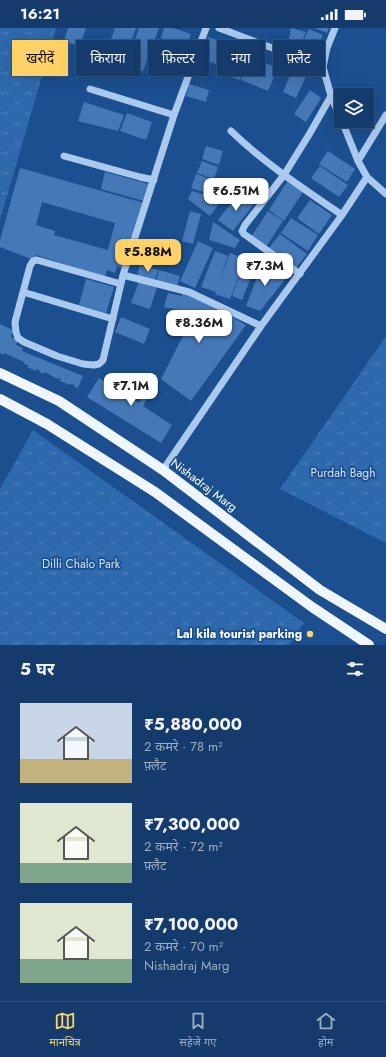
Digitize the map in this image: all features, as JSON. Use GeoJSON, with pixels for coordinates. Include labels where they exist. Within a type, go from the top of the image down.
{"type":"FeatureCollection","features":[{"type":"Feature","properties":{"kind":"main road","name":"Nishadraj Marg"},"geometry":{"type":"LineString","coordinates":[[0,373],[59,401],[163,470],[320,590],[386,629]]}},
{"type":"Feature","properties":{"kind":"main road"},"geometry":{"type":"LineString","coordinates":[[0,399],[47,424],[155,492],[312,607],[370,645]]}},
{"type":"Feature","properties":{"kind":"street"},"geometry":{"type":"LineString","coordinates":[[121,284],[37,260],[33,261],[30,266],[15,322],[18,338],[56,356],[83,364],[99,364],[103,360],[113,319],[121,284],[123,275],[174,115],[206,28]]}},
{"type":"Feature","properties":{"kind":"street"},"geometry":{"type":"LineString","coordinates":[[219,28],[273,48]]}},
{"type":"Feature","properties":{"kind":"street"},"geometry":{"type":"LineString","coordinates":[[325,57],[335,28]]}},
{"type":"Feature","properties":{"kind":"street"},"geometry":{"type":"LineString","coordinates":[[325,74],[334,103]]}},
{"type":"Feature","properties":{"kind":"street"},"geometry":{"type":"LineString","coordinates":[[90,89],[174,115]]}},
{"type":"Feature","properties":{"kind":"street"},"geometry":{"type":"LineString","coordinates":[[300,274],[244,234],[242,231],[284,175],[331,96]]}},
{"type":"Feature","properties":{"kind":"street"},"geometry":{"type":"LineString","coordinates":[[358,161],[386,114]]}},
{"type":"Feature","properties":{"kind":"street"},"geometry":{"type":"LineString","coordinates":[[344,128],[358,161],[367,177],[386,194]]}},
{"type":"Feature","properties":{"kind":"street"},"geometry":{"type":"LineString","coordinates":[[231,131],[241,141],[284,175],[342,215]]}},
{"type":"Feature","properties":{"kind":"street"},"geometry":{"type":"LineString","coordinates":[[64,156],[154,180]]}},
{"type":"Feature","properties":{"kind":"street"},"geometry":{"type":"LineString","coordinates":[[163,470],[261,326],[342,215],[367,177]]}},
{"type":"Feature","properties":{"kind":"street"},"geometry":{"type":"LineString","coordinates":[[123,275],[189,292],[261,326]]}},
{"type":"Feature","properties":{"kind":"street"},"geometry":{"type":"LineString","coordinates":[[23,292],[113,319]]}},
{"type":"Feature","properties":{"kind":"green space"},"geometry":{"type":"Polygon","coordinates":[[[0,28],[56,28],[52,40],[12,40],[12,76],[42,76],[0,220],[0,28]]]}},
{"type":"Feature","properties":{"kind":"green space","name":"Purdah Bagh"},"geometry":{"type":"Polygon","coordinates":[[[386,336],[386,543],[280,489],[386,336]]]}},
{"type":"Feature","properties":{"kind":"green space","name":"Dilli Chalo Park"},"geometry":{"type":"Polygon","coordinates":[[[33,430],[304,623],[289,645],[0,645],[0,489],[33,430]]]}},
{"type":"Feature","properties":{"kind":"building"},"geometry":{"type":"Polygon","coordinates":[[[68,28],[86,28],[82,40],[76,40],[76,45],[68,42],[68,40],[64,40],[68,28]]]}},
{"type":"Feature","properties":{"kind":"building"},"geometry":{"type":"Polygon","coordinates":[[[115,28],[136,28],[131,40],[111,40],[115,28]]]}},
{"type":"Feature","properties":{"kind":"building"},"geometry":{"type":"Polygon","coordinates":[[[139,28],[159,28],[155,40],[148,40],[148,58],[143,71],[140,70],[140,40],[135,40],[139,28]]]}},
{"type":"Feature","properties":{"kind":"building"},"geometry":{"type":"Polygon","coordinates":[[[164,28],[173,28],[191,34],[188,40],[167,40],[161,38],[164,28]]]}},
{"type":"Feature","properties":{"kind":"building"},"geometry":{"type":"Polygon","coordinates":[[[291,28],[306,32],[303,40],[289,40],[291,28]]]}},
{"type":"Feature","properties":{"kind":"building"},"geometry":{"type":"Polygon","coordinates":[[[314,28],[329,28],[327,33],[314,28]]]}},
{"type":"Feature","properties":{"kind":"building"},"geometry":{"type":"Polygon","coordinates":[[[309,29],[323,35],[321,40],[304,40],[309,29]]]}},
{"type":"Feature","properties":{"kind":"building"},"geometry":{"type":"Polygon","coordinates":[[[208,37],[217,40],[217,64],[209,62],[209,40],[207,40],[208,37]]]}},
{"type":"Feature","properties":{"kind":"building"},"geometry":{"type":"Polygon","coordinates":[[[265,63],[273,66],[273,76],[275,76],[268,91],[241,80],[243,76],[265,76],[265,63]]]}},
{"type":"Feature","properties":{"kind":"building"},"geometry":{"type":"Polygon","coordinates":[[[229,76],[241,76],[240,80],[229,76]]]}},
{"type":"Feature","properties":{"kind":"building"},"geometry":{"type":"Polygon","coordinates":[[[290,76],[306,76],[296,98],[283,92],[290,76]]]}},
{"type":"Feature","properties":{"kind":"building"},"geometry":{"type":"Polygon","coordinates":[[[189,84],[209,90],[206,102],[186,96],[189,84]]]}},
{"type":"Feature","properties":{"kind":"building"},"geometry":{"type":"Polygon","coordinates":[[[310,90],[321,98],[306,122],[294,114],[310,90]]]}},
{"type":"Feature","properties":{"kind":"building"},"geometry":{"type":"Polygon","coordinates":[[[84,102],[124,115],[118,131],[78,121],[84,102]]]}},
{"type":"Feature","properties":{"kind":"building"},"geometry":{"type":"Polygon","coordinates":[[[127,113],[152,122],[146,140],[120,131],[127,113]]]}},
{"type":"Feature","properties":{"kind":"building"},"geometry":{"type":"Polygon","coordinates":[[[206,146],[223,151],[219,165],[202,159],[206,146]]]}},
{"type":"Feature","properties":{"kind":"building"},"geometry":{"type":"Polygon","coordinates":[[[328,151],[355,169],[347,182],[319,164],[328,151]]]}},
{"type":"Feature","properties":{"kind":"building"},"geometry":{"type":"Polygon","coordinates":[[[202,161],[218,167],[214,179],[197,173],[202,161]]]}},
{"type":"Feature","properties":{"kind":"building"},"geometry":{"type":"Polygon","coordinates":[[[320,166],[348,185],[339,197],[311,178],[320,166]]]}},
{"type":"Feature","properties":{"kind":"building"},"geometry":{"type":"Polygon","coordinates":[[[20,168],[144,203],[122,268],[117,266],[115,273],[107,270],[105,277],[36,255],[34,260],[0,247],[0,240],[20,168]],[[42,202],[36,225],[55,231],[54,235],[108,250],[115,223],[42,202]]]}},
{"type":"Feature","properties":{"kind":"building"},"geometry":{"type":"Polygon","coordinates":[[[105,172],[149,184],[144,201],[101,189],[105,172]]]}},
{"type":"Feature","properties":{"kind":"building"},"geometry":{"type":"Polygon","coordinates":[[[196,174],[217,181],[213,195],[191,188],[196,174]]]}},
{"type":"Feature","properties":{"kind":"building"},"geometry":{"type":"Polygon","coordinates":[[[287,182],[303,192],[284,221],[269,210],[287,182]]]}},
{"type":"Feature","properties":{"kind":"building"},"geometry":{"type":"Polygon","coordinates":[[[192,191],[222,200],[210,216],[188,199],[192,191]]]}},
{"type":"Feature","properties":{"kind":"building"},"geometry":{"type":"Polygon","coordinates":[[[239,193],[254,204],[233,231],[218,220],[239,193]]]}},
{"type":"Feature","properties":{"kind":"building"},"geometry":{"type":"Polygon","coordinates":[[[310,200],[332,215],[319,234],[297,218],[310,200]]]}},
{"type":"Feature","properties":{"kind":"building"},"geometry":{"type":"Polygon","coordinates":[[[190,211],[201,214],[193,244],[182,241],[190,211]]]}},
{"type":"Feature","properties":{"kind":"building"},"geometry":{"type":"Polygon","coordinates":[[[268,211],[283,221],[266,247],[251,237],[268,211]]]}},
{"type":"Feature","properties":{"kind":"building"},"geometry":{"type":"Polygon","coordinates":[[[291,218],[318,235],[308,251],[281,233],[291,218]]]}},
{"type":"Feature","properties":{"kind":"building"},"geometry":{"type":"Polygon","coordinates":[[[213,222],[240,240],[235,248],[209,240],[213,222]]]}},
{"type":"Feature","properties":{"kind":"building"},"geometry":{"type":"Polygon","coordinates":[[[280,234],[307,254],[296,268],[269,248],[280,234]]]}},
{"type":"Feature","properties":{"kind":"building"},"geometry":{"type":"Polygon","coordinates":[[[198,241],[213,248],[195,288],[180,281],[198,241]]]}},
{"type":"Feature","properties":{"kind":"building"},"geometry":{"type":"Polygon","coordinates":[[[145,244],[160,250],[154,263],[139,257],[145,244]]]}},
{"type":"Feature","properties":{"kind":"building"},"geometry":{"type":"Polygon","coordinates":[[[215,251],[228,256],[218,284],[230,253],[246,259],[230,299],[201,287],[215,251]]]}},
{"type":"Feature","properties":{"kind":"building"},"geometry":{"type":"Polygon","coordinates":[[[245,263],[255,267],[242,300],[232,296],[245,263]]]}},
{"type":"Feature","properties":{"kind":"building"},"geometry":{"type":"Polygon","coordinates":[[[262,264],[287,277],[260,311],[246,306],[262,264]]]}},
{"type":"Feature","properties":{"kind":"building"},"geometry":{"type":"Polygon","coordinates":[[[140,265],[158,270],[155,281],[137,276],[140,265]]]}},
{"type":"Feature","properties":{"kind":"building"},"geometry":{"type":"Polygon","coordinates":[[[159,270],[180,276],[177,287],[156,281],[159,270]]]}},
{"type":"Feature","properties":{"kind":"building"},"geometry":{"type":"Polygon","coordinates":[[[86,279],[114,287],[106,313],[79,305],[86,279]]]}},
{"type":"Feature","properties":{"kind":"building"},"geometry":{"type":"Polygon","coordinates":[[[139,281],[157,287],[150,309],[131,303],[139,281]]]}},
{"type":"Feature","properties":{"kind":"building"},"geometry":{"type":"Polygon","coordinates":[[[168,293],[182,296],[183,293],[208,303],[246,325],[191,401],[161,379],[190,319],[179,312],[181,300],[179,310],[164,307],[168,293]]]}},
{"type":"Feature","properties":{"kind":"building"},"geometry":{"type":"Polygon","coordinates":[[[121,317],[150,329],[144,344],[115,332],[121,317]]]}},
{"type":"Feature","properties":{"kind":"building"},"geometry":{"type":"Polygon","coordinates":[[[0,324],[13,330],[11,337],[18,340],[16,345],[23,348],[22,351],[83,376],[78,388],[74,387],[75,385],[70,385],[60,381],[61,379],[57,379],[45,372],[44,374],[39,372],[40,371],[37,369],[36,371],[27,367],[28,365],[24,364],[24,362],[4,353],[4,355],[0,353],[0,324]]]}},
{"type":"Feature","properties":{"kind":"building"},"geometry":{"type":"Polygon","coordinates":[[[129,376],[154,387],[143,406],[172,425],[161,443],[87,397],[99,378],[139,403],[143,396],[124,385],[129,376]]]}},
{"type":"Feature","properties":{"kind":"place","name":"Lal kila tourist parking"},"geometry":{"type":"Point","coordinates":[310,634]}}]}
